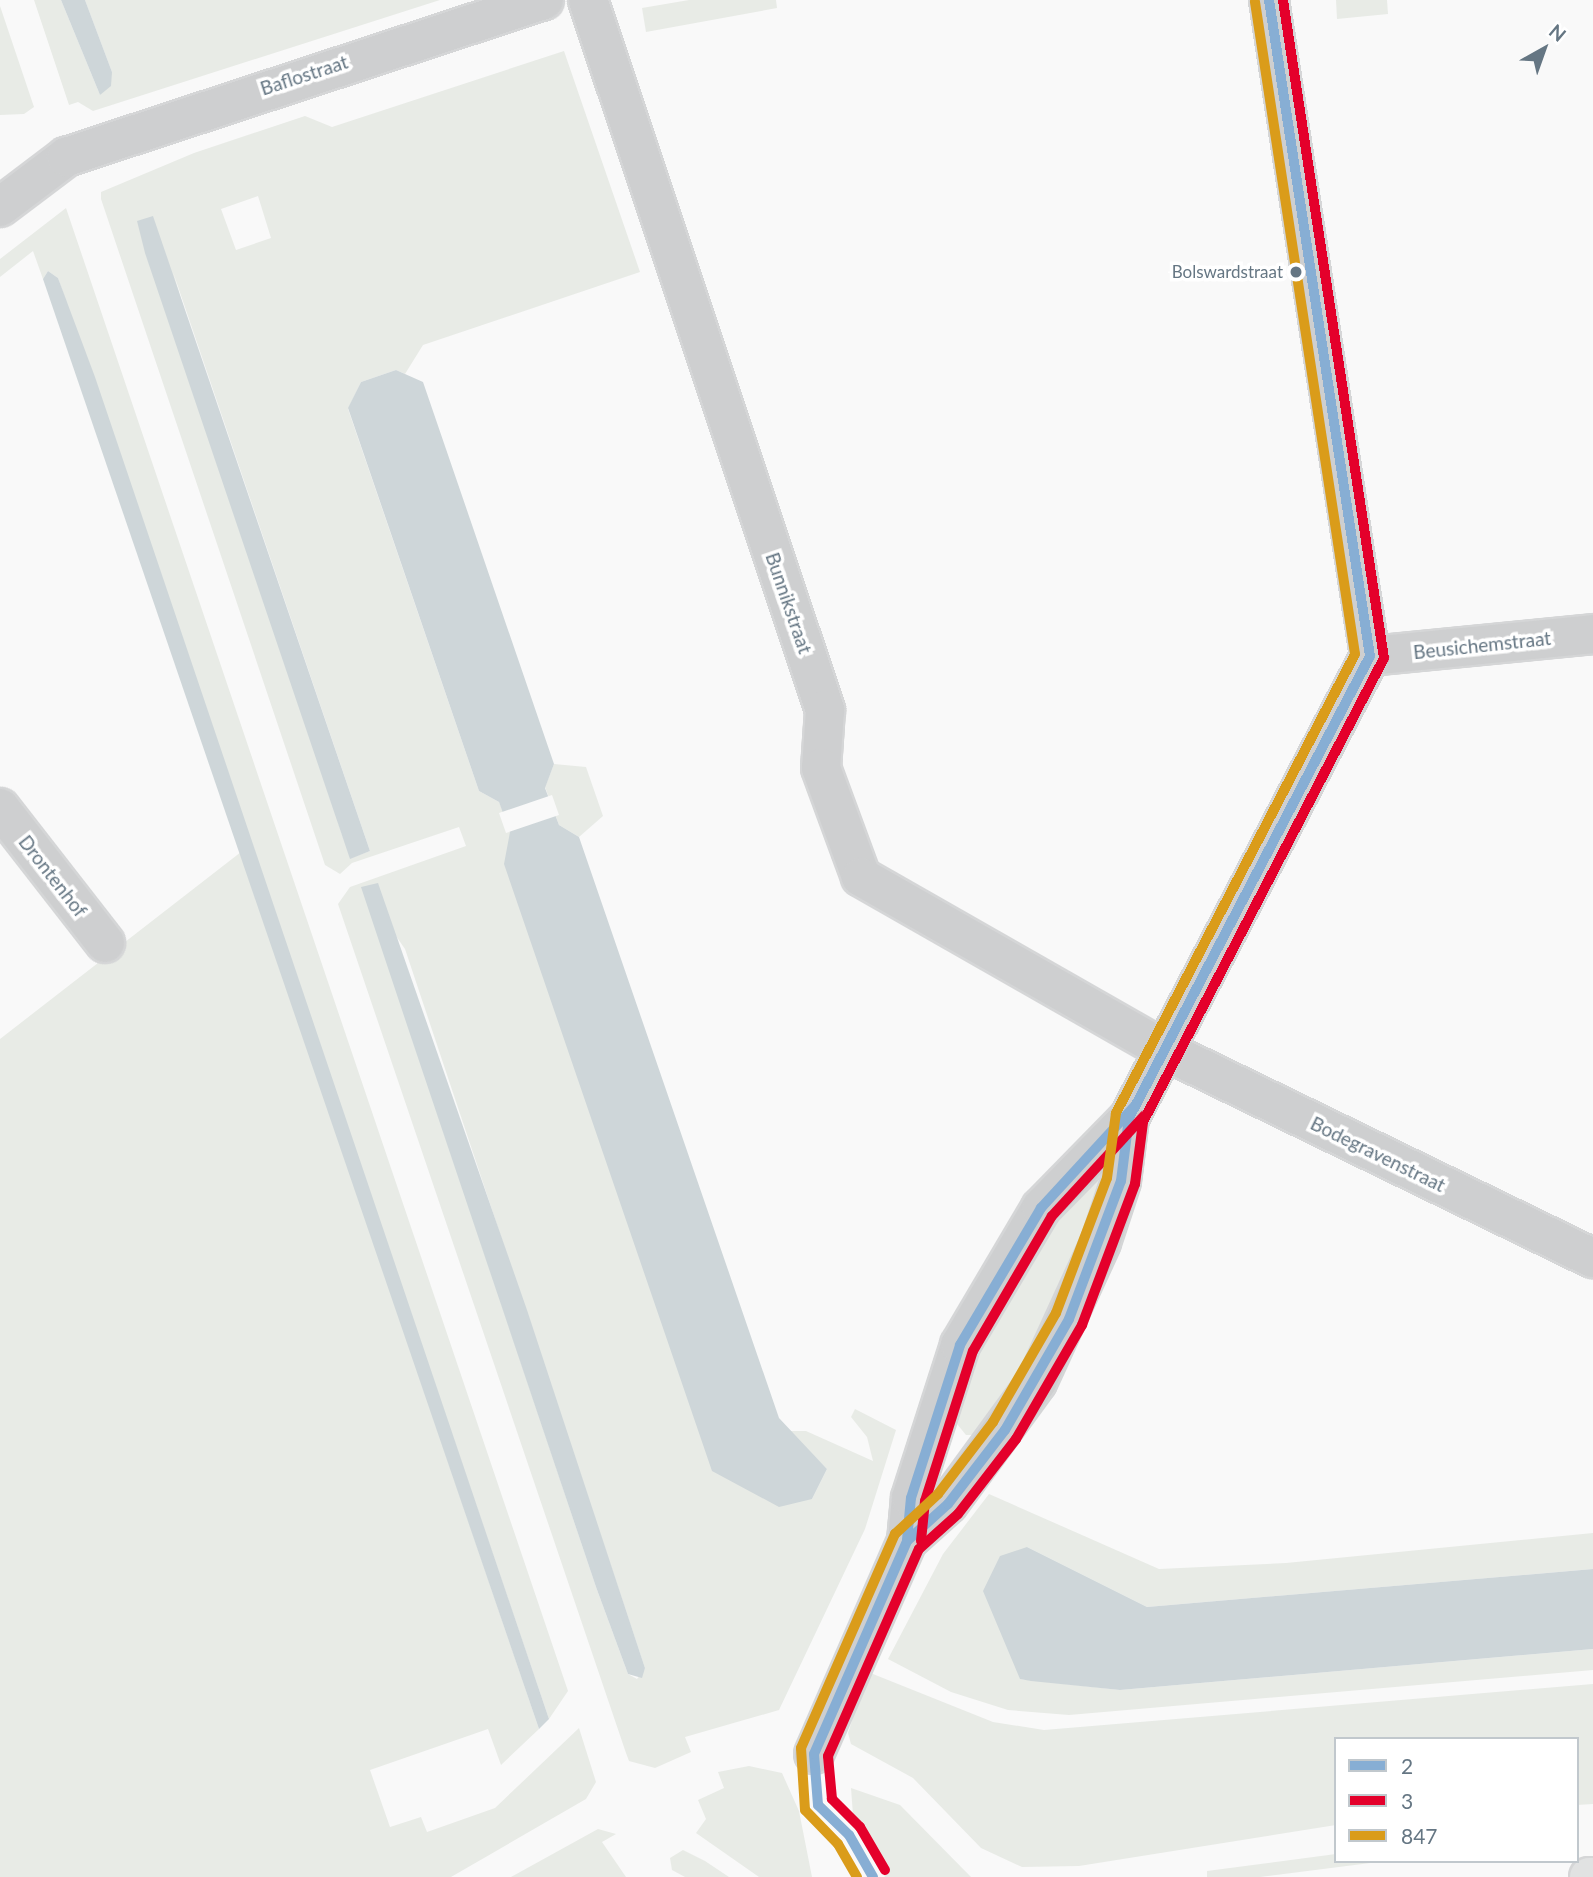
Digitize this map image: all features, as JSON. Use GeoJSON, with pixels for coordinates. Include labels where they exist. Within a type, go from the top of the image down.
{"type":"FeatureCollection","features":[{"type":"Feature","properties":{"kind":"street","name":"Baflostraat"},"geometry":{"type":"LineString","coordinates":[[0,207],[66,157],[544,0]]}},
{"type":"Feature","properties":{"kind":"street","name":"Bunnikstraat"},"geometry":{"type":"LineString","coordinates":[[588,0],[825,710],[821,768],[861,877],[1164,1051]]}},
{"type":"Feature","properties":{"kind":"street"},"geometry":{"type":"LineString","coordinates":[[814,1754],[907,1541],[911,1498],[960,1345],[1041,1208],[1129,1118],[1370,656],[1269,0]]}},
{"type":"Feature","properties":{"kind":"street","name":"Beusichemstraat"},"geometry":{"type":"LineString","coordinates":[[1370,656],[1593,634]]}},
{"type":"Feature","properties":{"kind":"street","name":"Drontenhof"},"geometry":{"type":"LineString","coordinates":[[0,808],[105,943]]}},
{"type":"Feature","properties":{"kind":"street","name":"Bodegravenstraat"},"geometry":{"type":"LineString","coordinates":[[1164,1051],[1593,1258]]}},
{"type":"Feature","properties":{"kind":"street"},"geometry":{"type":"LineString","coordinates":[[907,1541],[948,1504],[1043,1372],[1101,1242],[1121,1181],[1129,1118]]}},
{"type":"Feature","properties":{"kind":"shaded area"},"geometry":{"type":"Polygon","coordinates":[[[34,0],[61,0],[100,95],[112,72],[85,0],[440,0],[93,111],[78,102],[69,105],[34,0]]]}},
{"type":"Feature","properties":{"kind":"shaded area"},"geometry":{"type":"Polygon","coordinates":[[[61,0],[85,0],[112,72],[111,86],[100,95],[61,0]]]}},
{"type":"Feature","properties":{"kind":"shaded area"},"geometry":{"type":"Polygon","coordinates":[[[689,0],[776,0],[777,8],[646,32],[642,8],[689,0]]]}},
{"type":"Feature","properties":{"kind":"shaded area"},"geometry":{"type":"Polygon","coordinates":[[[1336,0],[1387,0],[1388,14],[1337,19],[1336,0]]]}},
{"type":"Feature","properties":{"kind":"shaded area"},"geometry":{"type":"Polygon","coordinates":[[[0,6],[34,107],[24,114],[0,115],[0,6]]]}},
{"type":"Feature","properties":{"kind":"shaded area"},"geometry":{"type":"Polygon","coordinates":[[[564,51],[640,272],[423,345],[405,374],[396,370],[361,382],[348,409],[479,791],[499,802],[812,1499],[827,1469],[790,1431],[806,1431],[873,1461],[867,1437],[851,1417],[855,1409],[896,1430],[865,1529],[779,1710],[685,1737],[691,1752],[655,1768],[629,1761],[626,1753],[338,904],[350,887],[466,846],[459,827],[352,863],[340,874],[325,865],[101,199],[101,192],[194,153],[305,116],[332,127],[564,51]],[[258,196],[221,209],[236,250],[271,238],[258,196]],[[173,272],[351,858],[370,851],[173,272]],[[362,887],[596,1587],[628,1674],[637,1679],[645,1668],[405,949],[362,887]]]}},
{"type":"Feature","properties":{"kind":"shaded area"},"geometry":{"type":"Polygon","coordinates":[[[66,208],[568,1691],[549,1719],[58,278],[48,271],[43,279],[33,251],[0,277],[0,259],[66,208]]]}},
{"type":"Feature","properties":{"kind":"shaded area"},"geometry":{"type":"Polygon","coordinates":[[[153,216],[370,851],[350,859],[145,253],[137,221],[153,216]]]}},
{"type":"Feature","properties":{"kind":"shaded area"},"geometry":{"type":"Polygon","coordinates":[[[48,271],[58,278],[95,377],[549,1719],[539,1729],[43,279],[48,271]]]}},
{"type":"Feature","properties":{"kind":"shaded area"},"geometry":{"type":"Polygon","coordinates":[[[396,370],[423,382],[554,764],[545,788],[559,825],[579,837],[779,1418],[827,1469],[812,1499],[779,1507],[712,1471],[504,864],[510,832],[499,802],[479,791],[348,408],[361,382],[396,370]]]}},
{"type":"Feature","properties":{"kind":"shaded area"},"geometry":{"type":"Polygon","coordinates":[[[554,764],[586,767],[603,816],[579,837],[559,825],[545,787],[554,764]]]}},
{"type":"Feature","properties":{"kind":"shaded area"},"geometry":{"type":"Polygon","coordinates":[[[241,852],[539,1729],[501,1765],[488,1729],[370,1770],[390,1827],[421,1817],[427,1832],[495,1808],[579,1728],[596,1782],[586,1799],[451,1877],[0,1877],[0,1039],[241,852]]]}},
{"type":"Feature","properties":{"kind":"shaded area"},"geometry":{"type":"Polygon","coordinates":[[[378,883],[527,1310],[645,1668],[642,1678],[628,1674],[596,1587],[361,887],[378,883]]]}},
{"type":"Feature","properties":{"kind":"shaded area"},"geometry":{"type":"Polygon","coordinates":[[[1100,1171],[1093,1220],[1031,1362],[980,1435],[966,1435],[953,1419],[978,1348],[1054,1218],[1100,1171]]]}},
{"type":"Feature","properties":{"kind":"shaded area"},"geometry":{"type":"Polygon","coordinates":[[[989,1494],[1159,1569],[1286,1563],[1593,1533],[1593,1569],[1147,1607],[1027,1547],[1020,1679],[1120,1690],[1593,1649],[1593,1670],[1069,1715],[1008,1710],[951,1692],[888,1659],[943,1554],[989,1494]]]}},
{"type":"Feature","properties":{"kind":"shaded area"},"geometry":{"type":"Polygon","coordinates":[[[1027,1547],[1147,1607],[1593,1569],[1593,1649],[1120,1690],[1031,1681],[1020,1679],[983,1591],[1000,1556],[1027,1547]]]}},
{"type":"Feature","properties":{"kind":"shaded area"},"geometry":{"type":"Polygon","coordinates":[[[868,1672],[993,1722],[1044,1730],[1593,1684],[1593,1804],[1579,1805],[1579,1737],[1334,1737],[1334,1825],[1079,1866],[1022,1867],[981,1848],[913,1778],[851,1744],[848,1733],[868,1672]]]}},
{"type":"Feature","properties":{"kind":"shaded area"},"geometry":{"type":"Polygon","coordinates":[[[749,1766],[782,1773],[799,1811],[812,1877],[759,1877],[696,1833],[706,1819],[698,1800],[724,1788],[718,1772],[749,1766]]]}},
{"type":"Feature","properties":{"kind":"shaded area"},"geometry":{"type":"Polygon","coordinates":[[[851,1788],[900,1805],[971,1877],[885,1877],[853,1815],[851,1788]]]}},
{"type":"Feature","properties":{"kind":"shaded area"},"geometry":{"type":"Polygon","coordinates":[[[598,1829],[616,1834],[602,1842],[626,1877],[511,1877],[598,1829]]]}},
{"type":"Feature","properties":{"kind":"shaded area"},"geometry":{"type":"Polygon","coordinates":[[[683,1850],[729,1877],[685,1877],[672,1870],[670,1858],[683,1850]]]}},
{"type":"Feature","properties":{"kind":"shaded area"},"geometry":{"type":"Polygon","coordinates":[[[1334,1854],[1334,1863],[1370,1863],[1260,1877],[1207,1877],[1207,1871],[1334,1854]]]}},
{"type":"Feature","properties":{"kind":"pier"},"geometry":{"type":"Polygon","coordinates":[[[552,795],[559,815],[506,833],[499,813],[552,795]]]}},
{"type":"Feature","properties":{"kind":"transit line","name":"2"},"geometry":{"type":"LineString","coordinates":[[873,1877],[849,1835],[818,1805],[814,1754],[907,1541],[948,1504],[1005,1430],[1069,1319],[1121,1181],[1129,1118],[1370,656],[1269,0]]}},
{"type":"Feature","properties":{"kind":"transit line","name":"3"},"geometry":{"type":"LineString","coordinates":[[885,1870],[860,1827],[832,1799],[828,1756],[919,1549],[958,1514],[1016,1439],[1082,1325],[1135,1184],[1143,1122],[1384,658],[1283,0]]}},
{"type":"Feature","properties":{"kind":"transit line","name":"847"},"geometry":{"type":"LineString","coordinates":[[857,1877],[838,1844],[805,1810],[801,1748],[895,1534],[938,1494],[993,1422],[1056,1313],[1107,1178],[1116,1113],[1355,654],[1255,2]]}},
{"type":"Feature","properties":{"kind":"transit line","name":"2"},"geometry":{"type":"LineString","coordinates":[[907,1540],[911,1498],[960,1345],[1041,1208],[1134,1107]]}},
{"type":"Feature","properties":{"kind":"transit line","name":"3"},"geometry":{"type":"LineString","coordinates":[[921,1541],[925,1501],[973,1351],[1052,1216],[1144,1116]]}},
{"type":"Feature","properties":{"kind":"place","name":"Bolswardstraat"},"geometry":{"type":"Point","coordinates":[1296,272]}}]}
